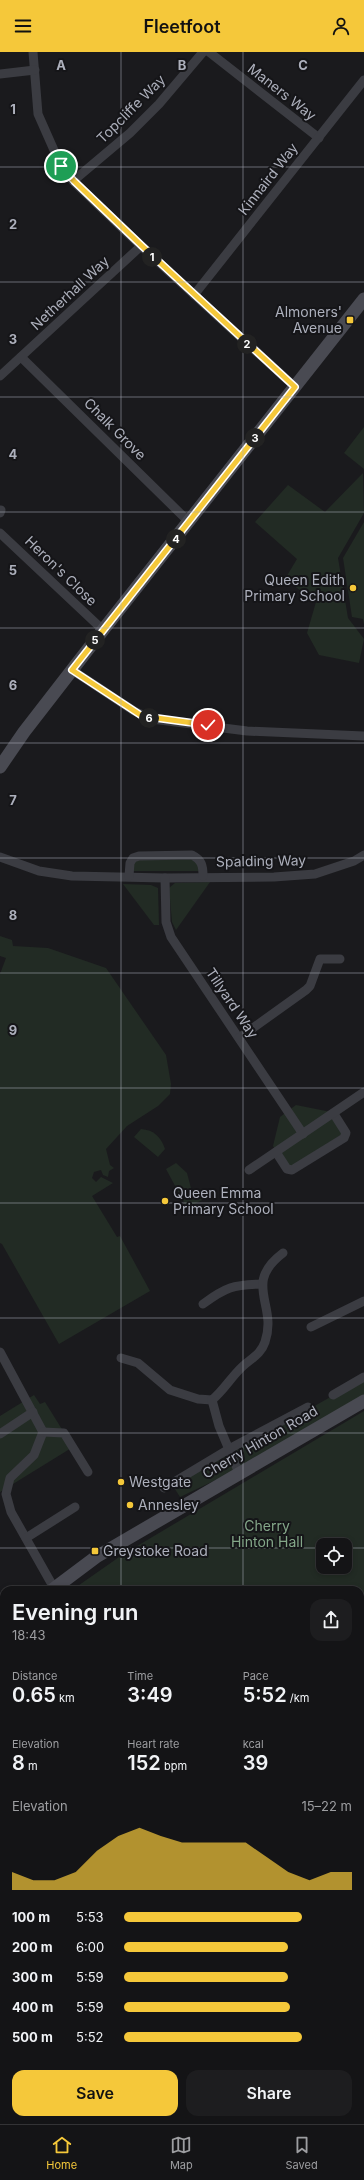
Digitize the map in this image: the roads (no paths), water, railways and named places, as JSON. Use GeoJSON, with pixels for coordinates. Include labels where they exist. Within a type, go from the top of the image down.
{"type":"FeatureCollection","features":[{"type":"Feature","properties":{"kind":"street"},"geometry":{"type":"LineString","coordinates":[[33,52],[38,114],[61,166],[74,181],[142,246],[295,387]]}},
{"type":"Feature","properties":{"kind":"street","name":"Topcliffe Way"},"geometry":{"type":"LineString","coordinates":[[74,181],[130,133],[154,109],[203,52]]}},
{"type":"Feature","properties":{"kind":"street","name":"Maners Way"},"geometry":{"type":"LineString","coordinates":[[209,52],[319,138]]}},
{"type":"Feature","properties":{"kind":"street"},"geometry":{"type":"LineString","coordinates":[[0,74],[35,70]]}},
{"type":"Feature","properties":{"kind":"street","name":"Kinnaird Way"},"geometry":{"type":"LineString","coordinates":[[194,295],[364,80]]}},
{"type":"Feature","properties":{"kind":"street","name":"Netherhall Way"},"geometry":{"type":"LineString","coordinates":[[0,376],[142,246]]}},
{"type":"Feature","properties":{"kind":"street"},"geometry":{"type":"LineString","coordinates":[[1,761],[364,299]]}},
{"type":"Feature","properties":{"kind":"street","name":"Chalk Grove"},"geometry":{"type":"LineString","coordinates":[[21,357],[189,522]]}},
{"type":"Feature","properties":{"kind":"street","name":"Heron's Close"},"geometry":{"type":"LineString","coordinates":[[0,533],[103,630]]}},
{"type":"Feature","properties":{"kind":"street"},"geometry":{"type":"LineString","coordinates":[[72,670],[134,711],[152,719],[247,731],[364,736]]}},
{"type":"Feature","properties":{"kind":"street","name":"Spalding Way"},"geometry":{"type":"LineString","coordinates":[[129,876],[130,863],[133,858],[139,856],[192,855],[199,859],[202,865],[203,876]]}},
{"type":"Feature","properties":{"kind":"street","name":"Spalding Way"},"geometry":{"type":"LineString","coordinates":[[0,857],[39,871],[65,875],[165,878],[315,874],[354,861],[364,855]]}},
{"type":"Feature","properties":{"kind":"street","name":"Tillyard Way"},"geometry":{"type":"LineString","coordinates":[[165,878],[166,922],[171,937],[303,1134]]}},
{"type":"Feature","properties":{"kind":"street"},"geometry":{"type":"LineString","coordinates":[[239,1038],[306,990],[310,986],[320,959],[340,959]]}},
{"type":"Feature","properties":{"kind":"street"},"geometry":{"type":"LineString","coordinates":[[249,1170],[334,1114],[364,1092]]}},
{"type":"Feature","properties":{"kind":"street"},"geometry":{"type":"LineString","coordinates":[[276,1152],[287,1169],[292,1170],[344,1138],[346,1133],[334,1114]]}},
{"type":"Feature","properties":{"kind":"street"},"geometry":{"type":"LineString","coordinates":[[121,1358],[138,1363],[170,1390],[198,1399],[212,1400],[222,1391],[242,1367],[256,1357],[264,1344],[267,1325],[266,1306],[261,1284],[264,1274],[272,1261],[283,1253]]}},
{"type":"Feature","properties":{"kind":"street"},"geometry":{"type":"LineString","coordinates":[[203,1304],[218,1292],[235,1285],[261,1284]]}},
{"type":"Feature","properties":{"kind":"street"},"geometry":{"type":"LineString","coordinates":[[311,1327],[364,1301]]}},
{"type":"Feature","properties":{"kind":"street"},"geometry":{"type":"LineString","coordinates":[[0,1352],[43,1432],[34,1454],[4,1483],[8,1504],[51,1586]]}},
{"type":"Feature","properties":{"kind":"street"},"geometry":{"type":"LineString","coordinates":[[333,1395],[364,1377]]}},
{"type":"Feature","properties":{"kind":"street"},"geometry":{"type":"LineString","coordinates":[[212,1400],[218,1426],[240,1472]]}},
{"type":"Feature","properties":{"kind":"street","name":"Cherry Hinton Road"},"geometry":{"type":"LineString","coordinates":[[57,1586],[96,1557],[364,1401]]}},
{"type":"Feature","properties":{"kind":"street"},"geometry":{"type":"LineString","coordinates":[[164,1488],[229,1449],[308,1407]]}},
{"type":"Feature","properties":{"kind":"street"},"geometry":{"type":"LineString","coordinates":[[0,1434],[33,1412]]}},
{"type":"Feature","properties":{"kind":"street"},"geometry":{"type":"LineString","coordinates":[[43,1432],[64,1433],[88,1472]]}},
{"type":"Feature","properties":{"kind":"street"},"geometry":{"type":"LineString","coordinates":[[26,1538],[75,1507]]}},
{"type":"Feature","properties":{"kind":"place","name":"Almoners' Avenue"},"geometry":{"type":"Point","coordinates":[350,320]}},
{"type":"Feature","properties":{"kind":"place","name":"Queen Edith Primary School"},"geometry":{"type":"Point","coordinates":[353,588]}},
{"type":"Feature","properties":{"kind":"place","name":"Queen Emma Primary School"},"geometry":{"type":"Point","coordinates":[165,1201]}},
{"type":"Feature","properties":{"kind":"place","name":"Westgate"},"geometry":{"type":"Point","coordinates":[121,1482]}},
{"type":"Feature","properties":{"kind":"place","name":"Annesley"},"geometry":{"type":"Point","coordinates":[130,1505]}},
{"type":"Feature","properties":{"kind":"place","name":"Greystoke Road"},"geometry":{"type":"Point","coordinates":[95,1551]}},
{"type":"Feature","properties":{"kind":"park label","name":"Cherry Hinton Hall"},"geometry":{"type":"Point","coordinates":[267,1534]}}]}
